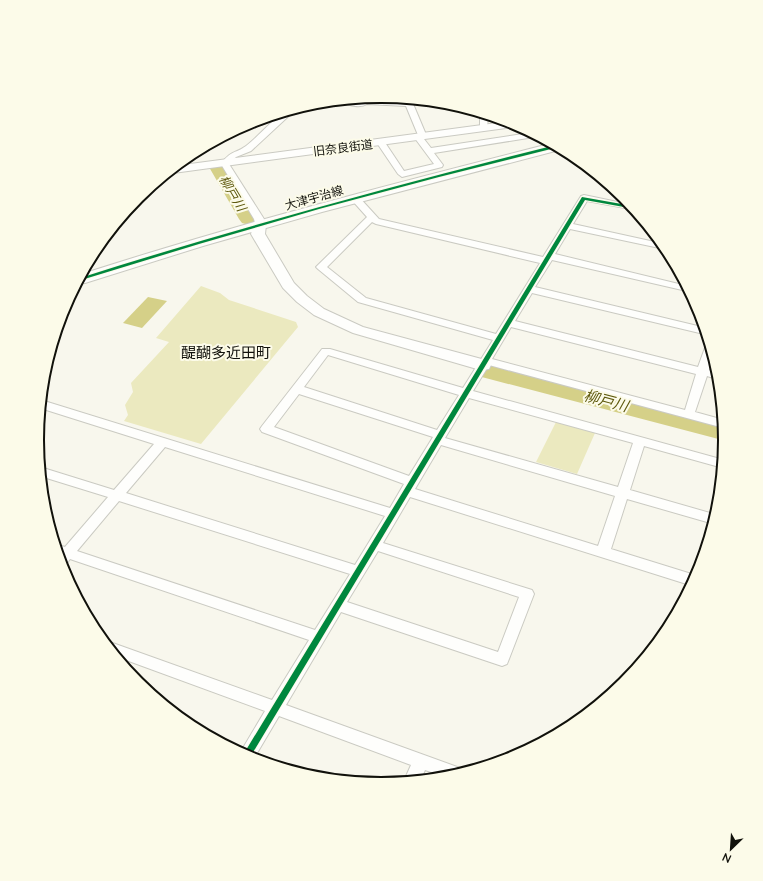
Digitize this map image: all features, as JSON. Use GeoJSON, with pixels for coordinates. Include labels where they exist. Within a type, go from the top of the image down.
{"type":"FeatureCollection","features":[{"type":"Feature","properties":{"kind":"main road","name":"大津宇治線"},"geometry":{"type":"LineString","coordinates":[[86,278],[355,198],[550,148]]}},
{"type":"Feature","properties":{"kind":"street"},"geometry":{"type":"LineString","coordinates":[[381,143],[402,174],[439,165],[428,151],[420,137],[416,118],[410,105]]}},
{"type":"Feature","properties":{"kind":"street"},"geometry":{"type":"LineString","coordinates":[[280,119],[248,149],[233,155],[225,164],[259,219],[258,234],[288,285],[302,299],[319,312],[358,330],[718,422]]}},
{"type":"Feature","properties":{"kind":"street"},"geometry":{"type":"LineString","coordinates":[[484,119],[484,128]]}},
{"type":"Feature","properties":{"kind":"street","name":"旧奈良街道"},"geometry":{"type":"LineString","coordinates":[[181,170],[502,126]]}},
{"type":"Feature","properties":{"kind":"street"},"geometry":{"type":"LineString","coordinates":[[428,151],[527,136]]}},
{"type":"Feature","properties":{"kind":"street"},"geometry":{"type":"LineString","coordinates":[[355,198],[376,221],[682,288]]}},
{"type":"Feature","properties":{"kind":"street"},"geometry":{"type":"LineString","coordinates":[[250,751],[584,198],[624,206]]}},
{"type":"Feature","properties":{"kind":"street"},"geometry":{"type":"LineString","coordinates":[[372,217],[321,267],[362,300],[499,338]]}},
{"type":"Feature","properties":{"kind":"street"},"geometry":{"type":"LineString","coordinates":[[567,225],[657,246]]}},
{"type":"Feature","properties":{"kind":"street"},"geometry":{"type":"LineString","coordinates":[[529,289],[700,330]]}},
{"type":"Feature","properties":{"kind":"street"},"geometry":{"type":"LineString","coordinates":[[508,324],[713,374]]}},
{"type":"Feature","properties":{"kind":"street"},"geometry":{"type":"LineString","coordinates":[[689,579],[603,552],[410,486],[266,429],[326,351],[466,393],[718,462]]}},
{"type":"Feature","properties":{"kind":"street"},"geometry":{"type":"LineString","coordinates":[[689,414],[708,355]]}},
{"type":"Feature","properties":{"kind":"street"},"geometry":{"type":"LineString","coordinates":[[297,389],[439,437],[710,518]]}},
{"type":"Feature","properties":{"kind":"street"},"geometry":{"type":"LineString","coordinates":[[46,406],[393,514]]}},
{"type":"Feature","properties":{"kind":"street"},"geometry":{"type":"LineString","coordinates":[[603,552],[640,440]]}},
{"type":"Feature","properties":{"kind":"street"},"geometry":{"type":"LineString","coordinates":[[64,553],[162,442]]}},
{"type":"Feature","properties":{"kind":"street"},"geometry":{"type":"LineString","coordinates":[[46,473],[358,571]]}},
{"type":"Feature","properties":{"kind":"street"},"geometry":{"type":"LineString","coordinates":[[338,605],[502,660],[527,594],[374,545]]}},
{"type":"Feature","properties":{"kind":"street"},"geometry":{"type":"LineString","coordinates":[[65,556],[318,637]]}},
{"type":"Feature","properties":{"kind":"street"},"geometry":{"type":"LineString","coordinates":[[118,651],[450,771]]}},
{"type":"Feature","properties":{"kind":"street"},"geometry":{"type":"LineString","coordinates":[[414,776],[421,761]]}},
{"type":"Feature","properties":{"kind":"shaded area"},"geometry":{"type":"Polygon","coordinates":[[[201,286],[220,293],[229,300],[296,322],[298,327],[201,444],[124,421],[128,415],[125,405],[133,392],[131,383],[169,342],[156,338],[201,286]]]}},
{"type":"Feature","properties":{"kind":"shaded area"},"geometry":{"type":"Polygon","coordinates":[[[148,297],[167,301],[142,328],[123,323],[148,297]]]}},
{"type":"Feature","properties":{"kind":"shaded area"},"geometry":{"type":"Polygon","coordinates":[[[556,422],[595,433],[577,474],[536,462],[556,422]]]}},
{"type":"Feature","properties":{"kind":"waterway","name":"柳戸川"},"geometry":{"type":"LineString","coordinates":[[218,167],[249,219]]}},
{"type":"Feature","properties":{"kind":"waterway","name":"柳戸川"},"geometry":{"type":"LineString","coordinates":[[487,370],[719,430]]}},
{"type":"Feature","properties":{"kind":"cycle path"},"geometry":{"type":"LineString","coordinates":[[86,278],[317,208],[550,148]]}},
{"type":"Feature","properties":{"kind":"cycle path"},"geometry":{"type":"LineString","coordinates":[[250,751],[584,198],[624,206]]}},
{"type":"Feature","properties":{"kind":"district","name":"醍醐多近田町"},"geometry":{"type":"Point","coordinates":[226,353]}}]}
